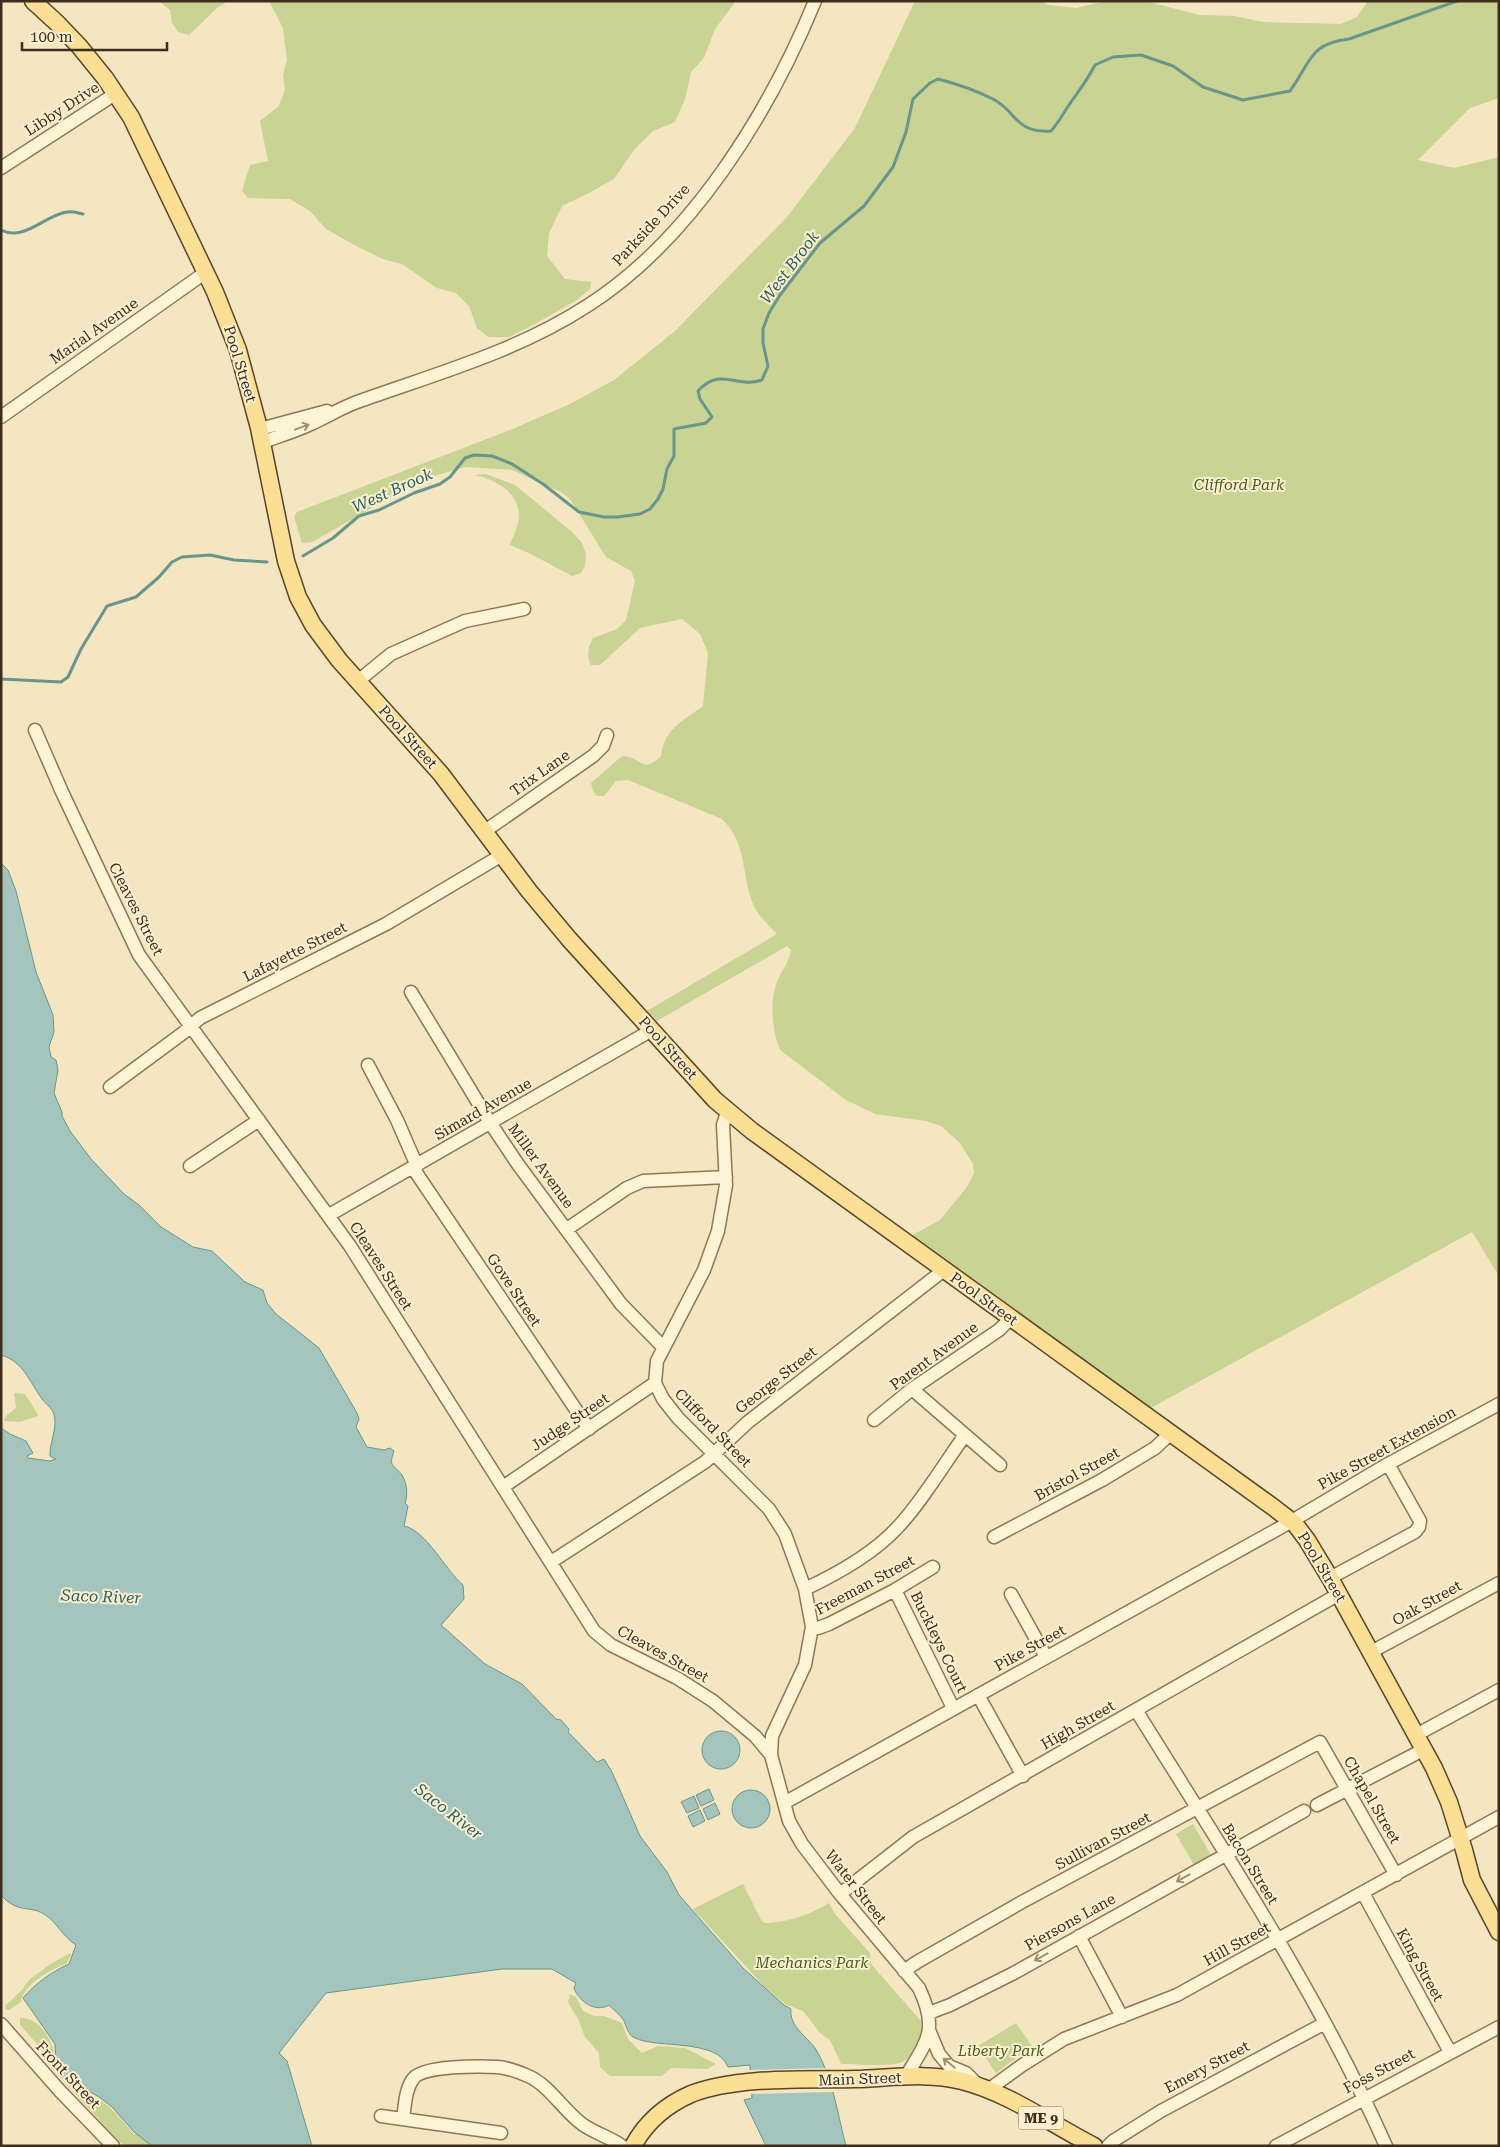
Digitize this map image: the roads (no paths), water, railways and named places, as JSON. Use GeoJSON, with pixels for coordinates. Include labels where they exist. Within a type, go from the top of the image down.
{"type":"FeatureCollection","features":[{"type":"Feature","properties":{"kind":"main road","name":"Pool Street"},"geometry":{"type":"LineString","coordinates":[[33,1],[69,35],[96,67],[115,94],[143,140],[206,272],[238,350],[261,436],[286,560],[298,597],[309,618],[326,643],[441,774],[544,910],[728,1112],[1292,1521],[1303,1534],[1330,1578],[1441,1783],[1461,1839],[1472,1880],[1499,1932]]}},
{"type":"Feature","properties":{"kind":"main road","name":"Main Street"},"geometry":{"type":"LineString","coordinates":[[633,2146],[649,2123],[676,2101],[694,2093],[728,2085],[905,2078],[950,2079],[985,2089],[1094,2146]]}},
{"type":"Feature","properties":{"kind":"street","name":"Parkside Drive"},"geometry":{"type":"LineString","coordinates":[[261,436],[310,414],[339,409],[516,344],[556,325],[617,284],[649,256],[678,224],[736,151],[777,83],[815,1]]}},
{"type":"Feature","properties":{"kind":"street","name":"Libby Drive"},"geometry":{"type":"LineString","coordinates":[[1,168],[115,94]]}},
{"type":"Feature","properties":{"kind":"street","name":"Marial Avenue"},"geometry":{"type":"LineString","coordinates":[[1,417],[206,272]]}},
{"type":"Feature","properties":{"kind":"street"},"geometry":{"type":"LineString","coordinates":[[358,680],[391,654],[465,621],[524,610]]}},
{"type":"Feature","properties":{"kind":"street","name":"Cleaves Street"},"geometry":{"type":"LineString","coordinates":[[35,730],[130,937],[147,967],[329,1215],[600,1637],[616,1648],[677,1678],[708,1697],[755,1736],[771,1755]]}},
{"type":"Feature","properties":{"kind":"street","name":"Trix Lane"},"geometry":{"type":"LineString","coordinates":[[485,831],[592,756],[603,746],[607,735]]}},
{"type":"Feature","properties":{"kind":"street","name":"Lafayette Street"},"geometry":{"type":"LineString","coordinates":[[110,1087],[200,1018],[386,924],[502,855]]}},
{"type":"Feature","properties":{"kind":"street","name":"Miller Avenue"},"geometry":{"type":"LineString","coordinates":[[411,992],[491,1124],[621,1304],[663,1347]]}},
{"type":"Feature","properties":{"kind":"street","name":"Simard Avenue"},"geometry":{"type":"LineString","coordinates":[[329,1215],[491,1124],[652,1030]]}},
{"type":"Feature","properties":{"kind":"street","name":"Gove Street"},"geometry":{"type":"LineString","coordinates":[[368,1064],[397,1120],[415,1167],[589,1429]]}},
{"type":"Feature","properties":{"kind":"street","name":"Clifford Street"},"geometry":{"type":"LineString","coordinates":[[728,1112],[723,1125],[726,1177],[722,1212],[713,1246],[693,1293],[663,1347],[655,1370],[655,1383],[663,1399],[713,1454],[763,1502],[778,1521],[791,1547],[805,1588],[812,1627],[805,1665],[773,1731],[771,1755]]}},
{"type":"Feature","properties":{"kind":"street"},"geometry":{"type":"LineString","coordinates":[[190,1166],[260,1120]]}},
{"type":"Feature","properties":{"kind":"street"},"geometry":{"type":"LineString","coordinates":[[567,1229],[627,1188],[643,1180],[726,1177]]}},
{"type":"Feature","properties":{"kind":"street","name":"George Street"},"geometry":{"type":"LineString","coordinates":[[551,1562],[705,1462],[748,1422],[944,1270]]}},
{"type":"Feature","properties":{"kind":"street","name":"Parent Avenue"},"geometry":{"type":"LineString","coordinates":[[874,1420],[912,1389],[999,1330],[1011,1318]]}},
{"type":"Feature","properties":{"kind":"street","name":"Judge Street"},"geometry":{"type":"LineString","coordinates":[[503,1487],[655,1383]]}},
{"type":"Feature","properties":{"kind":"street"},"geometry":{"type":"LineString","coordinates":[[912,1389],[1000,1465]]}},
{"type":"Feature","properties":{"kind":"street","name":"Pike Street Extension"},"geometry":{"type":"LineString","coordinates":[[1292,1521],[1388,1464],[1499,1404]]}},
{"type":"Feature","properties":{"kind":"street","name":"Bristol Street"},"geometry":{"type":"LineString","coordinates":[[994,1537],[1102,1480],[1155,1448],[1171,1434]]}},
{"type":"Feature","properties":{"kind":"street"},"geometry":{"type":"LineString","coordinates":[[805,1588],[859,1558],[897,1528],[965,1435]]}},
{"type":"Feature","properties":{"kind":"street"},"geometry":{"type":"LineString","coordinates":[[1330,1578],[1415,1532],[1420,1527],[1420,1521],[1388,1464]]}},
{"type":"Feature","properties":{"kind":"street","name":"Pike Street"},"geometry":{"type":"LineString","coordinates":[[784,1802],[1292,1521]]}},
{"type":"Feature","properties":{"kind":"street","name":"Freeman Street"},"geometry":{"type":"LineString","coordinates":[[812,1627],[818,1628],[829,1624],[933,1568]]}},
{"type":"Feature","properties":{"kind":"street","name":"Oak Street"},"geometry":{"type":"LineString","coordinates":[[1371,1652],[1499,1583]]}},
{"type":"Feature","properties":{"kind":"street","name":"Buckleys Court"},"geometry":{"type":"LineString","coordinates":[[895,1590],[953,1708]]}},
{"type":"Feature","properties":{"kind":"street"},"geometry":{"type":"LineString","coordinates":[[1011,1594],[1046,1657]]}},
{"type":"Feature","properties":{"kind":"street","name":"High Street"},"geometry":{"type":"LineString","coordinates":[[840,1894],[913,1838],[1339,1594]]}},
{"type":"Feature","properties":{"kind":"street"},"geometry":{"type":"LineString","coordinates":[[1317,1805],[1348,1789],[1499,1690]]}},
{"type":"Feature","properties":{"kind":"street"},"geometry":{"type":"LineString","coordinates":[[978,1695],[1023,1776]]}},
{"type":"Feature","properties":{"kind":"street","name":"Bacon Street"},"geometry":{"type":"LineString","coordinates":[[1136,1710],[1278,1940],[1325,2023],[1364,2098],[1386,2146]]}},
{"type":"Feature","properties":{"kind":"street","name":"Sullivan Street"},"geometry":{"type":"LineString","coordinates":[[904,1971],[1022,1902],[1320,1742]]}},
{"type":"Feature","properties":{"kind":"street","name":"Chapel Street"},"geometry":{"type":"LineString","coordinates":[[1320,1742],[1396,1875]]}},
{"type":"Feature","properties":{"kind":"street","name":"Water Street"},"geometry":{"type":"LineString","coordinates":[[771,1755],[791,1824],[798,1838],[840,1894],[919,1988],[929,2013],[929,2030]]}},
{"type":"Feature","properties":{"kind":"street","name":"Piersons Lane"},"geometry":{"type":"LineString","coordinates":[[929,2013],[950,2006],[1304,1811]]}},
{"type":"Feature","properties":{"kind":"street","name":"Hill Street"},"geometry":{"type":"LineString","coordinates":[[985,2089],[1058,2042],[1086,2029],[1177,1995],[1499,1817]]}},
{"type":"Feature","properties":{"kind":"street","name":"King Street"},"geometry":{"type":"LineString","coordinates":[[1362,1894],[1450,2052]]}},
{"type":"Feature","properties":{"kind":"street"},"geometry":{"type":"LineString","coordinates":[[1079,1936],[1122,2017]]}},
{"type":"Feature","properties":{"kind":"street","name":"Emery Street"},"geometry":{"type":"LineString","coordinates":[[1108,2146],[1113,2140],[1154,2114],[1325,2023]]}},
{"type":"Feature","properties":{"kind":"street","name":"Front Street"},"geometry":{"type":"LineString","coordinates":[[1,2024],[60,2092],[113,2146]]}},
{"type":"Feature","properties":{"kind":"street","name":"Foss Street"},"geometry":{"type":"LineString","coordinates":[[1276,2146],[1499,2027]]}},
{"type":"Feature","properties":{"kind":"street"},"geometry":{"type":"LineString","coordinates":[[905,2078],[922,2050],[929,2030]]}},
{"type":"Feature","properties":{"kind":"street"},"geometry":{"type":"LineString","coordinates":[[929,2030],[939,2054],[949,2066],[966,2073],[985,2089]]}},
{"type":"Feature","properties":{"kind":"street"},"geometry":{"type":"LineString","coordinates":[[403,2119],[407,2094],[413,2078],[426,2071],[470,2067],[500,2067],[529,2076],[541,2084],[562,2108],[583,2125],[622,2146]]}},
{"type":"Feature","properties":{"kind":"street"},"geometry":{"type":"LineString","coordinates":[[381,2116],[502,2133]]}},
{"type":"Feature","properties":{"kind":"water","name":"Saco River"},"geometry":{"type":"Polygon","coordinates":[[[1,863],[8,870],[16,891],[36,972],[53,1015],[54,1032],[49,1047],[51,1057],[56,1060],[58,1070],[54,1093],[62,1116],[70,1131],[91,1159],[124,1194],[139,1205],[161,1227],[193,1247],[212,1251],[245,1282],[263,1290],[267,1303],[276,1314],[319,1348],[357,1413],[359,1419],[356,1427],[367,1447],[384,1450],[390,1448],[394,1451],[392,1463],[402,1475],[406,1489],[405,1503],[408,1506],[404,1526],[412,1529],[428,1543],[463,1585],[464,1599],[441,1625],[485,1664],[522,1684],[556,1719],[561,1720],[569,1729],[568,1732],[597,1762],[604,1759],[612,1772],[640,1836],[667,1872],[679,1895],[743,1968],[784,2005],[791,2009],[795,2026],[815,2048],[826,2070],[846,2146],[766,2146],[744,2100],[752,2098],[750,2065],[728,2067],[722,2058],[700,2048],[645,2041],[632,2037],[623,2019],[609,2005],[599,2008],[588,2005],[576,1993],[574,1988],[576,1983],[552,1969],[502,1969],[326,1993],[279,2053],[287,2061],[312,2146],[152,2146],[134,2132],[112,2107],[99,2097],[62,2076],[56,2065],[55,2044],[23,1998],[44,1979],[69,1964],[76,1945],[44,1914],[13,1905],[1,1895],[1,1428],[26,1441],[33,1453],[27,1456],[28,1458],[50,1461],[56,1459],[50,1456],[55,1425],[53,1412],[21,1367],[9,1358],[1,1355],[1,863]]]}},
{"type":"Feature","properties":{"kind":"water"},"geometry":{"type":"Polygon","coordinates":[[[721,1731],[734,1737],[740,1750],[734,1763],[721,1769],[708,1763],[702,1750],[708,1737],[721,1731]]]}},
{"type":"Feature","properties":{"kind":"water"},"geometry":{"type":"Polygon","coordinates":[[[709,1789],[714,1800],[701,1806],[696,1795],[709,1789]]]}},
{"type":"Feature","properties":{"kind":"water"},"geometry":{"type":"Polygon","coordinates":[[[751,1790],[764,1796],[770,1809],[764,1822],[751,1828],[738,1822],[732,1809],[738,1796],[751,1790]]]}},
{"type":"Feature","properties":{"kind":"water"},"geometry":{"type":"Polygon","coordinates":[[[694,1796],[699,1808],[687,1813],[681,1802],[694,1796]]]}},
{"type":"Feature","properties":{"kind":"water"},"geometry":{"type":"Polygon","coordinates":[[[715,1803],[720,1814],[708,1820],[703,1809],[715,1803]]]}},
{"type":"Feature","properties":{"kind":"water"},"geometry":{"type":"Polygon","coordinates":[[[700,1810],[705,1821],[693,1827],[688,1816],[700,1810]]]}},
{"type":"Feature","properties":{"kind":"waterway","name":"West Brook"},"geometry":{"type":"LineString","coordinates":[[303,556],[333,538],[359,516],[379,510],[414,493],[440,484],[450,477],[465,458],[474,455],[492,456],[512,464],[543,484],[579,512],[604,517],[618,517],[640,514],[650,509],[663,489],[667,469],[674,456],[674,429],[706,423],[712,417],[700,399],[698,391],[714,380],[722,379],[745,382],[762,380],[768,366],[763,343],[763,329],[769,313],[780,295],[820,243],[864,206],[893,167],[906,132],[913,99],[930,83],[938,79],[993,99],[1030,129],[1051,131],[1095,65],[1113,57],[1141,55],[1173,66],[1203,87],[1243,100],[1290,91],[1312,56],[1326,45],[1349,39],[1457,1]]}},
{"type":"Feature","properties":{"kind":"waterway"},"geometry":{"type":"LineString","coordinates":[[1,230],[18,233],[59,214],[69,212],[83,214]]}},
{"type":"Feature","properties":{"kind":"waterway","name":"West Brook"},"geometry":{"type":"LineString","coordinates":[[1,679],[61,682],[68,677],[81,649],[107,606],[136,597],[159,577],[172,562],[182,557],[210,555],[234,560],[267,562]]}},
{"type":"Feature","properties":{"kind":"park label","name":"Clifford Park"},"geometry":{"type":"Point","coordinates":[1239,485]}},
{"type":"Feature","properties":{"kind":"park label","name":"Mechanics Park"},"geometry":{"type":"Point","coordinates":[812,1963]}},
{"type":"Feature","properties":{"kind":"park label","name":"Liberty Park"},"geometry":{"type":"Point","coordinates":[1001,2051]}}]}
